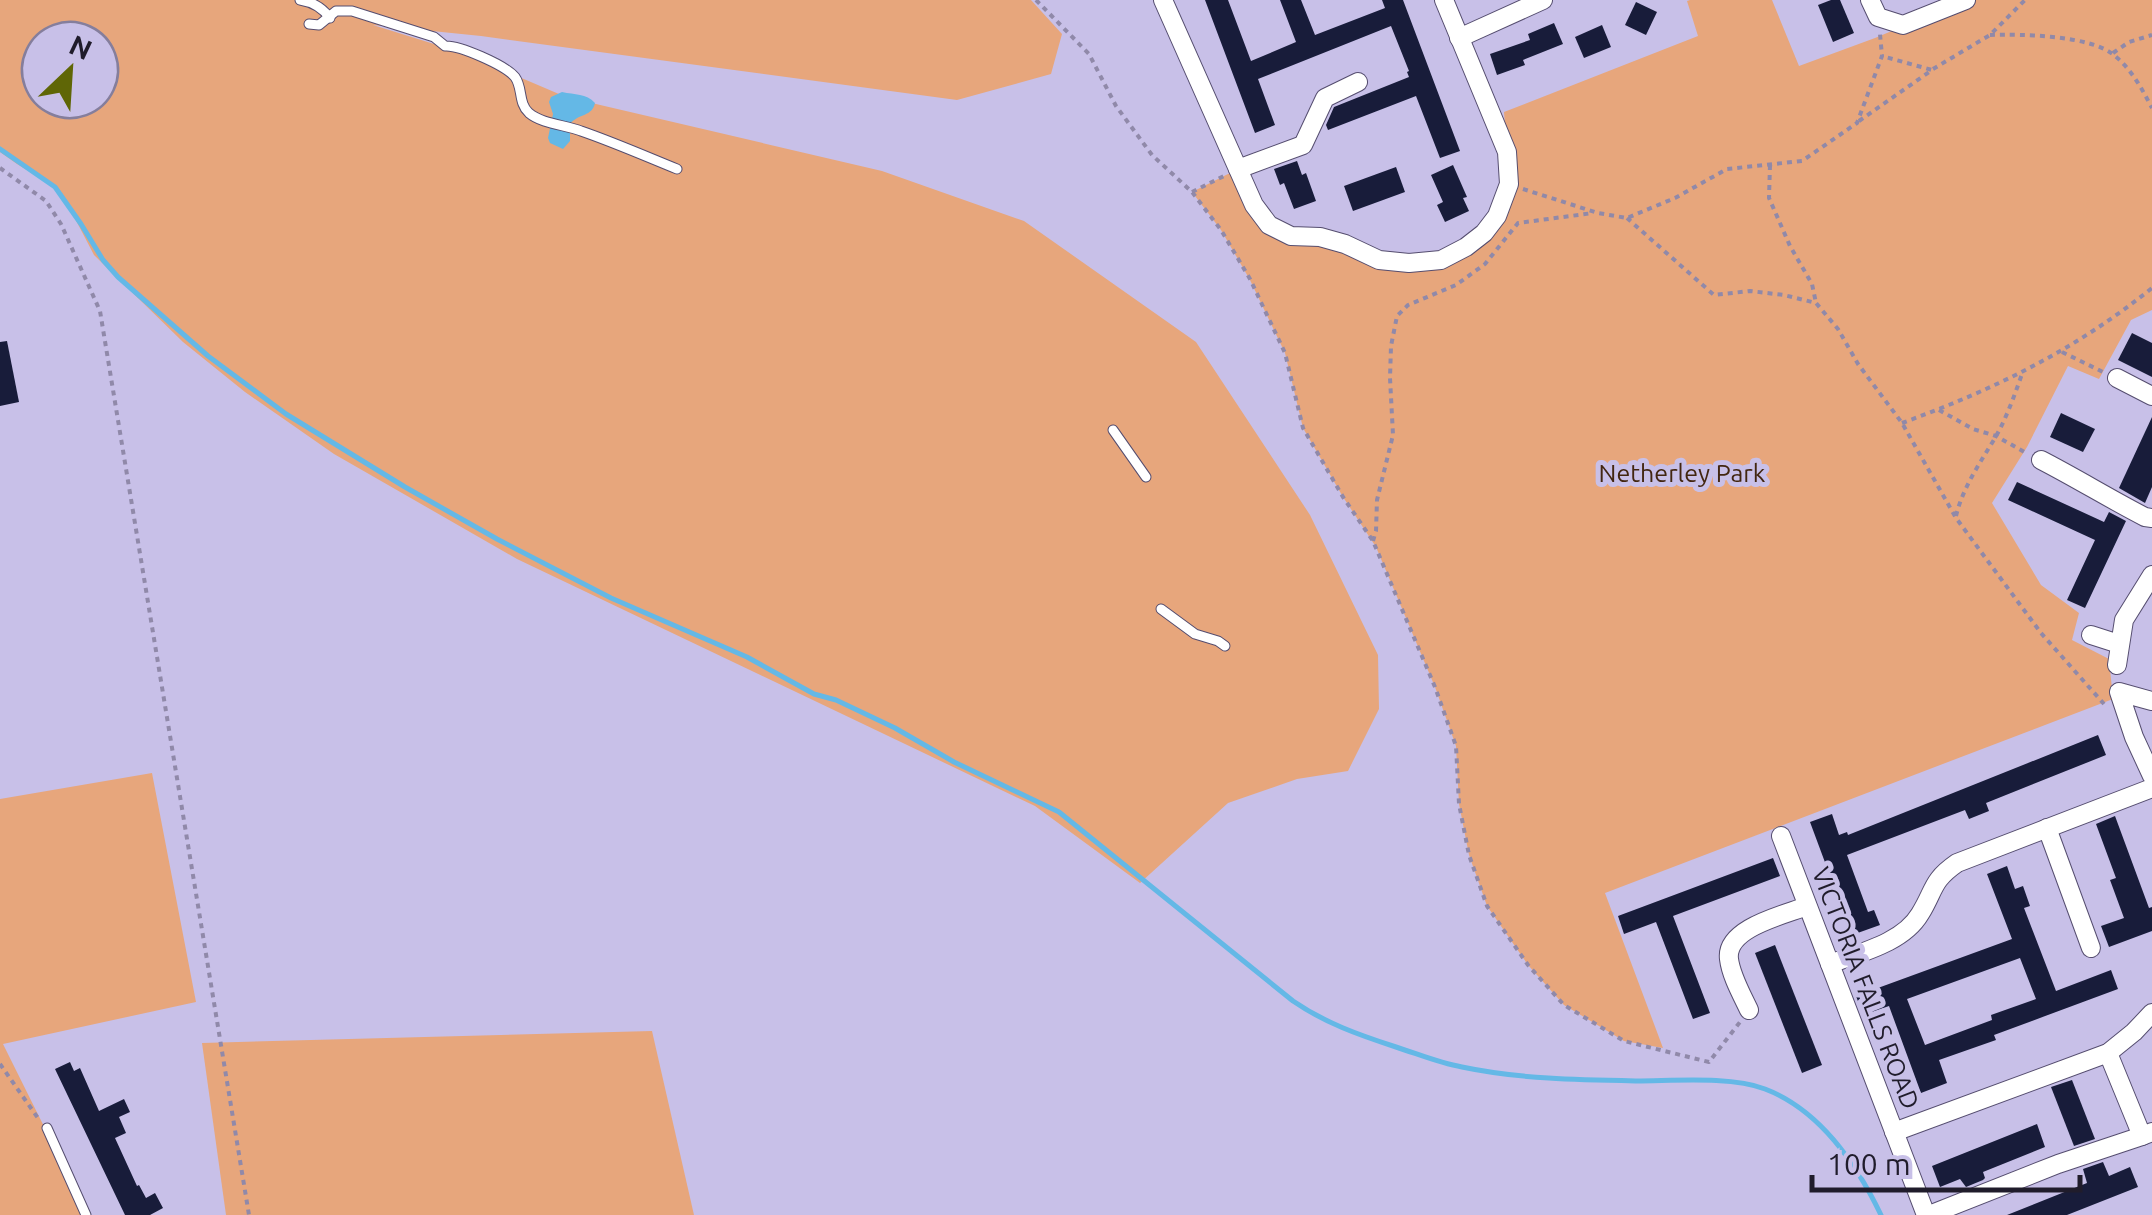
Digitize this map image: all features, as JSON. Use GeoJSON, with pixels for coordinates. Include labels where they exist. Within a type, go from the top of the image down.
{"type":"FeatureCollection","features":[{"type":"Feature","properties":{"kind":"street"},"geometry":{"type":"LineString","coordinates":[[1163,0],[1254,204],[1269,225],[1292,236],[1320,237],[1345,244],[1379,260],[1409,263],[1441,260],[1484,233],[1498,216],[1509,184],[1507,152],[1444,0]]}},
{"type":"Feature","properties":{"kind":"street"},"geometry":{"type":"LineString","coordinates":[[1459,38],[1543,0]]}},
{"type":"Feature","properties":{"kind":"street"},"geometry":{"type":"LineString","coordinates":[[1874,9],[1902,26],[1966,0]]}},
{"type":"Feature","properties":{"kind":"street"},"geometry":{"type":"LineString","coordinates":[[1238,169],[1303,145],[1325,98],[1358,82]]}},
{"type":"Feature","properties":{"kind":"street"},"geometry":{"type":"LineString","coordinates":[[2116,378],[2152,396]]}},
{"type":"Feature","properties":{"kind":"street"},"geometry":{"type":"LineString","coordinates":[[2041,460],[2152,518]]}},
{"type":"Feature","properties":{"kind":"street"},"geometry":{"type":"LineString","coordinates":[[2117,665],[2124,620],[2152,575]]}},
{"type":"Feature","properties":{"kind":"street"},"geometry":{"type":"LineString","coordinates":[[2091,635],[2119,644]]}},
{"type":"Feature","properties":{"kind":"street"},"geometry":{"type":"LineString","coordinates":[[2152,701],[2120,692],[2152,776]]}},
{"type":"Feature","properties":{"kind":"street"},"geometry":{"type":"LineString","coordinates":[[1830,964],[1906,930],[1920,915],[1940,875],[1957,863],[2152,788]]}},
{"type":"Feature","properties":{"kind":"street"},"geometry":{"type":"LineString","coordinates":[[2047,828],[2090,948]]}},
{"type":"Feature","properties":{"kind":"street","name":"VICTORIA FALLS ROAD"},"geometry":{"type":"LineString","coordinates":[[1781,836],[1928,1215]]}},
{"type":"Feature","properties":{"kind":"street"},"geometry":{"type":"LineString","coordinates":[[1749,1010],[1729,961],[1726,936],[1807,906]]}},
{"type":"Feature","properties":{"kind":"street"},"geometry":{"type":"LineString","coordinates":[[2059,920],[2078,913]]}},
{"type":"Feature","properties":{"kind":"street"},"geometry":{"type":"LineString","coordinates":[[1894,1132],[2108,1053],[2152,1012]]}},
{"type":"Feature","properties":{"kind":"street"},"geometry":{"type":"LineString","coordinates":[[1928,1215],[2147,1134],[2108,1053]]}},
{"type":"Feature","properties":{"kind":"lane"},"geometry":{"type":"LineString","coordinates":[[300,0],[311,2],[330,18]]}},
{"type":"Feature","properties":{"kind":"lane"},"geometry":{"type":"LineString","coordinates":[[309,24],[320,25],[342,10],[418,31],[445,46],[493,62],[517,80],[525,108],[538,118],[583,131],[676,168]]}},
{"type":"Feature","properties":{"kind":"lane"},"geometry":{"type":"LineString","coordinates":[[1113,430],[1146,477]]}},
{"type":"Feature","properties":{"kind":"lane"},"geometry":{"type":"LineString","coordinates":[[1160,609],[1195,634],[1226,646]]}},
{"type":"Feature","properties":{"kind":"lane"},"geometry":{"type":"LineString","coordinates":[[47,1128],[86,1215]]}},
{"type":"Feature","properties":{"kind":"path"},"geometry":{"type":"LineString","coordinates":[[1036,0],[1088,54],[1116,106],[1152,156],[1192,192],[1221,230],[1250,280],[1285,353],[1303,428],[1373,541],[1434,687],[1456,746],[1459,804],[1469,856],[1487,906],[1528,966],[1564,1005],[1624,1041],[1709,1062],[1749,1010]]}},
{"type":"Feature","properties":{"kind":"path"},"geometry":{"type":"LineString","coordinates":[[1627,218],[1675,198],[1727,168],[1802,161],[1932,70],[1990,35],[2024,0]]}},
{"type":"Feature","properties":{"kind":"path"},"geometry":{"type":"LineString","coordinates":[[1857,122],[1882,56],[1874,9]]}},
{"type":"Feature","properties":{"kind":"path"},"geometry":{"type":"LineString","coordinates":[[1990,35],[2070,39],[2112,52],[2139,82],[2152,108]]}},
{"type":"Feature","properties":{"kind":"path"},"geometry":{"type":"LineString","coordinates":[[2112,52],[2152,35]]}},
{"type":"Feature","properties":{"kind":"path"},"geometry":{"type":"LineString","coordinates":[[1882,56],[1932,70]]}},
{"type":"Feature","properties":{"kind":"path"},"geometry":{"type":"LineString","coordinates":[[1770,166],[1770,198],[1790,246],[1812,284],[1816,303],[1838,328],[1858,364],[1902,423],[1956,518],[2041,632],[2109,710]]}},
{"type":"Feature","properties":{"kind":"path"},"geometry":{"type":"LineString","coordinates":[[0,168],[46,201],[61,224],[100,312],[249,1215]]}},
{"type":"Feature","properties":{"kind":"path"},"geometry":{"type":"LineString","coordinates":[[1192,192],[1238,169]]}},
{"type":"Feature","properties":{"kind":"path"},"geometry":{"type":"LineString","coordinates":[[1509,184],[1598,213],[1627,218],[1714,296],[1750,291],[1816,303]]}},
{"type":"Feature","properties":{"kind":"path"},"geometry":{"type":"LineString","coordinates":[[1373,541],[1377,500],[1393,435],[1390,378],[1397,316],[1408,305],[1456,285],[1485,264],[1518,224],[1598,213]]}},
{"type":"Feature","properties":{"kind":"path"},"geometry":{"type":"LineString","coordinates":[[1902,423],[1939,410],[2062,352],[2115,318],[2152,288]]}},
{"type":"Feature","properties":{"kind":"path"},"geometry":{"type":"LineString","coordinates":[[2062,352],[2116,378]]}},
{"type":"Feature","properties":{"kind":"path"},"geometry":{"type":"LineString","coordinates":[[1956,518],[1977,466],[2009,409],[2022,371]]}},
{"type":"Feature","properties":{"kind":"path"},"geometry":{"type":"LineString","coordinates":[[1939,410],[2041,460]]}},
{"type":"Feature","properties":{"kind":"path"},"geometry":{"type":"LineString","coordinates":[[0,1064],[47,1128]]}},
{"type":"Feature","properties":{"kind":"green space"},"geometry":{"type":"Polygon","coordinates":[[[0,0],[1031,0],[1062,34],[1051,74],[957,100],[373,25],[463,53],[566,97],[882,171],[1024,221],[1196,342],[1310,515],[1378,655],[1379,709],[1348,771],[1297,779],[1228,803],[1140,883],[1035,806],[517,559],[334,454],[245,392],[183,342],[94,255],[55,187],[0,152],[0,0]]]}},
{"type":"Feature","properties":{"kind":"green space","name":"Netherley Park"},"geometry":{"type":"Polygon","coordinates":[[[1772,0],[1799,66],[1966,0],[2152,0],[2152,310],[2131,320],[2099,379],[2068,366],[2027,447],[1992,503],[2041,585],[2079,613],[2072,640],[2109,659],[2113,699],[1605,893],[1663,1048],[1624,1041],[1564,1005],[1528,965],[1487,906],[1469,855],[1459,804],[1456,746],[1435,687],[1376,547],[1303,428],[1285,353],[1250,280],[1221,230],[1192,192],[1238,169],[1269,225],[1379,260],[1441,260],[1498,216],[1507,152],[1504,112],[1698,36],[1687,1],[1772,0]]]}},
{"type":"Feature","properties":{"kind":"green space"},"geometry":{"type":"Polygon","coordinates":[[[152,773],[196,1002],[3,1044],[88,1215],[0,1215],[0,799],[152,773]]]}},
{"type":"Feature","properties":{"kind":"green space"},"geometry":{"type":"Polygon","coordinates":[[[652,1031],[694,1215],[226,1215],[202,1043],[652,1031]]]}},
{"type":"Feature","properties":{"kind":"water"},"geometry":{"type":"Polygon","coordinates":[[[562,92],[584,96],[595,103],[591,111],[570,124],[570,141],[563,149],[548,138],[553,114],[549,102],[562,92]]]}},
{"type":"Feature","properties":{"kind":"building"},"geometry":{"type":"Polygon","coordinates":[[[1205,0],[1228,0],[1251,61],[1296,42],[1280,0],[1301,0],[1315,35],[1385,8],[1382,0],[1403,0],[1460,151],[1440,158],[1416,96],[1328,130],[1326,125],[1334,107],[1409,77],[1391,26],[1258,79],[1275,125],[1255,133],[1205,0]]]}},
{"type":"Feature","properties":{"kind":"building"},"geometry":{"type":"Polygon","coordinates":[[[1840,0],[1854,33],[1833,42],[1818,5],[1840,0]]]}},
{"type":"Feature","properties":{"kind":"building"},"geometry":{"type":"Polygon","coordinates":[[[1636,2],[1657,12],[1646,35],[1625,25],[1636,2]]]}},
{"type":"Feature","properties":{"kind":"building"},"geometry":{"type":"Polygon","coordinates":[[[1554,23],[1563,44],[1497,75],[1490,54],[1530,40],[1528,34],[1554,23]]]}},
{"type":"Feature","properties":{"kind":"building"},"geometry":{"type":"Polygon","coordinates":[[[1602,25],[1611,47],[1584,58],[1575,37],[1602,25]]]}},
{"type":"Feature","properties":{"kind":"building"},"geometry":{"type":"Polygon","coordinates":[[[1297,161],[1316,201],[1294,209],[1274,169],[1297,161]]]}},
{"type":"Feature","properties":{"kind":"building"},"geometry":{"type":"Polygon","coordinates":[[[1453,165],[1469,211],[1445,222],[1437,205],[1443,202],[1431,175],[1453,165]]]}},
{"type":"Feature","properties":{"kind":"building"},"geometry":{"type":"Polygon","coordinates":[[[1396,167],[1405,192],[1353,211],[1344,186],[1396,167]]]}},
{"type":"Feature","properties":{"kind":"building"},"geometry":{"type":"Polygon","coordinates":[[[2132,333],[2152,343],[2152,377],[2118,360],[2132,333]]]}},
{"type":"Feature","properties":{"kind":"building"},"geometry":{"type":"Polygon","coordinates":[[[7,341],[19,402],[0,406],[0,342],[7,341]]]}},
{"type":"Feature","properties":{"kind":"building"},"geometry":{"type":"Polygon","coordinates":[[[2061,413],[2095,429],[2083,452],[2050,437],[2061,413]]]}},
{"type":"Feature","properties":{"kind":"building"},"geometry":{"type":"Polygon","coordinates":[[[2152,417],[2152,487],[2145,503],[2119,488],[2152,417]]]}},
{"type":"Feature","properties":{"kind":"building"},"geometry":{"type":"Polygon","coordinates":[[[2017,482],[2104,522],[2109,512],[2126,521],[2085,608],[2067,600],[2095,540],[2008,500],[2017,482]]]}},
{"type":"Feature","properties":{"kind":"building"},"geometry":{"type":"Polygon","coordinates":[[[2098,735],[2106,755],[1986,803],[1989,811],[1969,819],[1965,810],[1847,855],[1868,912],[1874,910],[1880,925],[1852,935],[1810,822],[1832,814],[1839,835],[1848,835],[2098,735]]]}},
{"type":"Feature","properties":{"kind":"building"},"geometry":{"type":"Polygon","coordinates":[[[2115,816],[2149,908],[2152,907],[2152,931],[2109,947],[2101,926],[2124,918],[2110,880],[2116,878],[2096,824],[2115,816]]]}},
{"type":"Feature","properties":{"kind":"building"},"geometry":{"type":"Polygon","coordinates":[[[1773,858],[1780,876],[1673,916],[1710,1013],[1693,1019],[1656,922],[1624,934],[1618,916],[1773,858]]]}},
{"type":"Feature","properties":{"kind":"building"},"geometry":{"type":"Polygon","coordinates":[[[2007,866],[2015,889],[2023,886],[2030,906],[2024,908],[2056,991],[2111,970],[2118,989],[1939,1060],[1947,1083],[1921,1093],[1889,1006],[1863,1015],[1856,996],[2012,939],[1987,874],[2007,866]],[[2020,958],[1907,999],[1925,1045],[2036,999],[2020,958]]]}},
{"type":"Feature","properties":{"kind":"building"},"geometry":{"type":"Polygon","coordinates":[[[1775,945],[1822,1065],[1802,1073],[1755,953],[1775,945]]]}},
{"type":"Feature","properties":{"kind":"building"},"geometry":{"type":"Polygon","coordinates":[[[70,1062],[74,1071],[80,1068],[99,1111],[124,1099],[130,1112],[119,1117],[126,1133],[115,1138],[137,1186],[146,1198],[155,1193],[163,1208],[150,1215],[125,1215],[55,1069],[70,1062]]]}},
{"type":"Feature","properties":{"kind":"building"},"geometry":{"type":"Polygon","coordinates":[[[2072,1080],[2095,1139],[2074,1146],[2051,1087],[2072,1080]]]}},
{"type":"Feature","properties":{"kind":"building"},"geometry":{"type":"Polygon","coordinates":[[[2037,1124],[2045,1147],[1983,1172],[1983,1180],[1966,1187],[1960,1179],[1940,1187],[1932,1166],[2037,1124]]]}},
{"type":"Feature","properties":{"kind":"building"},"geometry":{"type":"Polygon","coordinates":[[[2103,1162],[2109,1176],[2130,1167],[2138,1187],[2067,1215],[2007,1215],[2087,1183],[2083,1169],[2103,1162]]]}},
{"type":"Feature","properties":{"kind":"waterway"},"geometry":{"type":"LineString","coordinates":[[0,149],[55,187],[118,277],[208,356],[286,414],[405,487],[611,598],[747,657],[814,694],[895,728],[954,762],[1059,812],[1293,1001],[1317,1016],[1429,1058],[1483,1071],[1570,1079],[1719,1081],[1765,1089],[1803,1111],[1835,1141],[1881,1215]]}}]}
